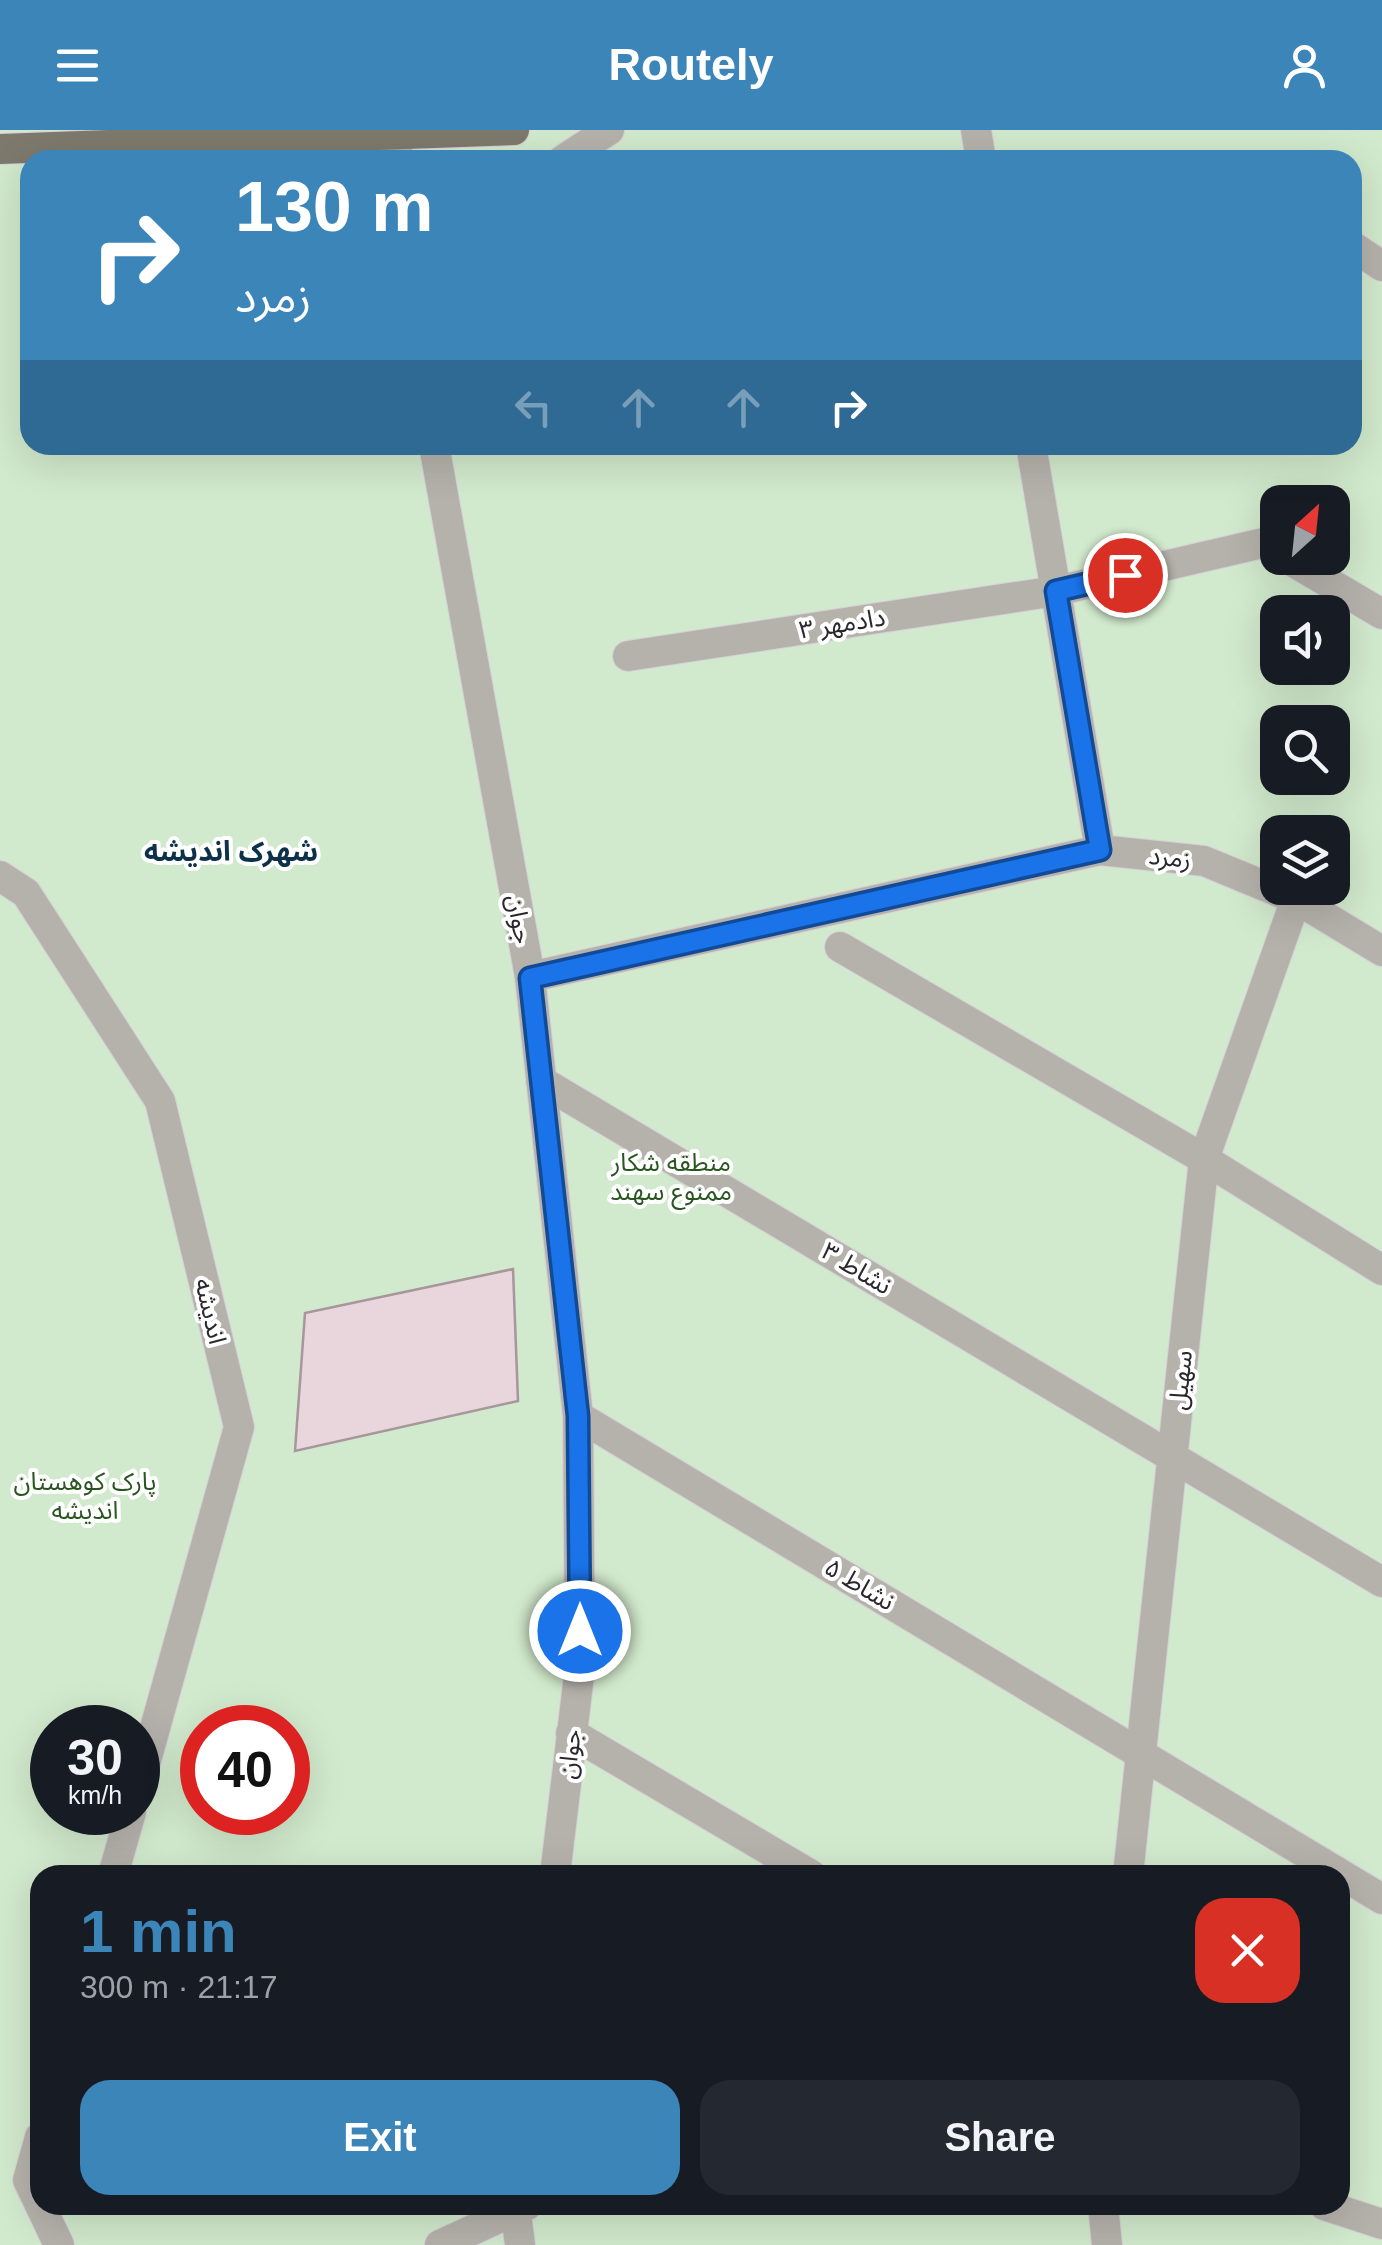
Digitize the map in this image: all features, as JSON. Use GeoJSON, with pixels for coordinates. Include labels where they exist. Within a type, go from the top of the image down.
{"type":"FeatureCollection","features":[{"type":"Feature","properties":{"kind":"main road"},"geometry":{"type":"LineString","coordinates":[[0,149],[294,134],[396,142],[514,130]]}},
{"type":"Feature","properties":{"kind":"street"},"geometry":{"type":"LineString","coordinates":[[578,150],[609,130]]}},
{"type":"Feature","properties":{"kind":"street","name":"جوان"},"geometry":{"type":"LineString","coordinates":[[436,455],[530,978],[578,1416],[580,1667],[555,1865]]}},
{"type":"Feature","properties":{"kind":"street"},"geometry":{"type":"LineString","coordinates":[[1032,455],[1100,850]]}},
{"type":"Feature","properties":{"kind":"street","name":"دادمهر ۳"},"geometry":{"type":"LineString","coordinates":[[628,656],[1056,591],[1260,544]]}},
{"type":"Feature","properties":{"kind":"street"},"geometry":{"type":"LineString","coordinates":[[1316,575],[1382,614]]}},
{"type":"Feature","properties":{"kind":"street","name":"زمرد"},"geometry":{"type":"LineString","coordinates":[[530,978],[1100,850],[1204,861],[1260,884]]}},
{"type":"Feature","properties":{"kind":"street","name":"اندیشه"},"geometry":{"type":"LineString","coordinates":[[0,876],[26,892],[160,1101],[238,1428],[160,1709]]}},
{"type":"Feature","properties":{"kind":"street","name":"سهیل"},"geometry":{"type":"LineString","coordinates":[[1129,1865],[1204,1158],[1294,905]]}},
{"type":"Feature","properties":{"kind":"street","name":"زمرد"},"geometry":{"type":"LineString","coordinates":[[1306,905],[1382,951]]}},
{"type":"Feature","properties":{"kind":"street"},"geometry":{"type":"LineString","coordinates":[[840,947],[1204,1158],[1382,1270]]}},
{"type":"Feature","properties":{"kind":"street","name":"نشاط ۳"},"geometry":{"type":"LineString","coordinates":[[542,1081],[1382,1582]]}},
{"type":"Feature","properties":{"kind":"street","name":"نشاط ۵"},"geometry":{"type":"LineString","coordinates":[[578,1416],[1326,1865]]}},
{"type":"Feature","properties":{"kind":"street"},"geometry":{"type":"LineString","coordinates":[[572,1733],[794,1865]]}},
{"type":"Feature","properties":{"kind":"street"},"geometry":{"type":"LineString","coordinates":[[116,1865],[124,1835]]}},
{"type":"Feature","properties":{"kind":"street","name":"نشاط ۵"},"geometry":{"type":"LineString","coordinates":[[1350,1879],[1382,1899]]}},
{"type":"Feature","properties":{"kind":"street"},"geometry":{"type":"LineString","coordinates":[[1350,2214],[1382,2224]]}},
{"type":"Feature","properties":{"kind":"street"},"geometry":{"type":"LineString","coordinates":[[45,2215],[59,2245]]}},
{"type":"Feature","properties":{"kind":"street"},"geometry":{"type":"LineString","coordinates":[[440,2245],[501,2215]]}},
{"type":"Feature","properties":{"kind":"street"},"geometry":{"type":"LineString","coordinates":[[519,2215],[520,2245]]}},
{"type":"Feature","properties":{"kind":"street"},"geometry":{"type":"LineString","coordinates":[[1103,2215],[1107,2245]]}},
{"type":"Feature","properties":{"kind":"green space","name":"منطقه شکار ممنوع سهند"},"geometry":{"type":"Polygon","coordinates":[[[0,130],[1382,130],[1382,2245],[0,2245],[0,130]]]}},
{"type":"Feature","properties":{"kind":"building"},"geometry":{"type":"Polygon","coordinates":[[[513,1269],[518,1401],[295,1451],[305,1313],[513,1269]]]}},
{"type":"Feature","properties":{"kind":"district","name":"شهرک اندیشه"},"geometry":{"type":"Point","coordinates":[231,851]}},
{"type":"Feature","properties":{"kind":"route"},"geometry":{"type":"LineString","coordinates":[[580,1631],[578,1416],[530,978],[1100,850],[1056,591],[1125,575]]}},
{"type":"Feature","properties":{"kind":"park label","name":"پارک کوهستان اندیشه"},"geometry":{"type":"Point","coordinates":[85,1496]}}]}
